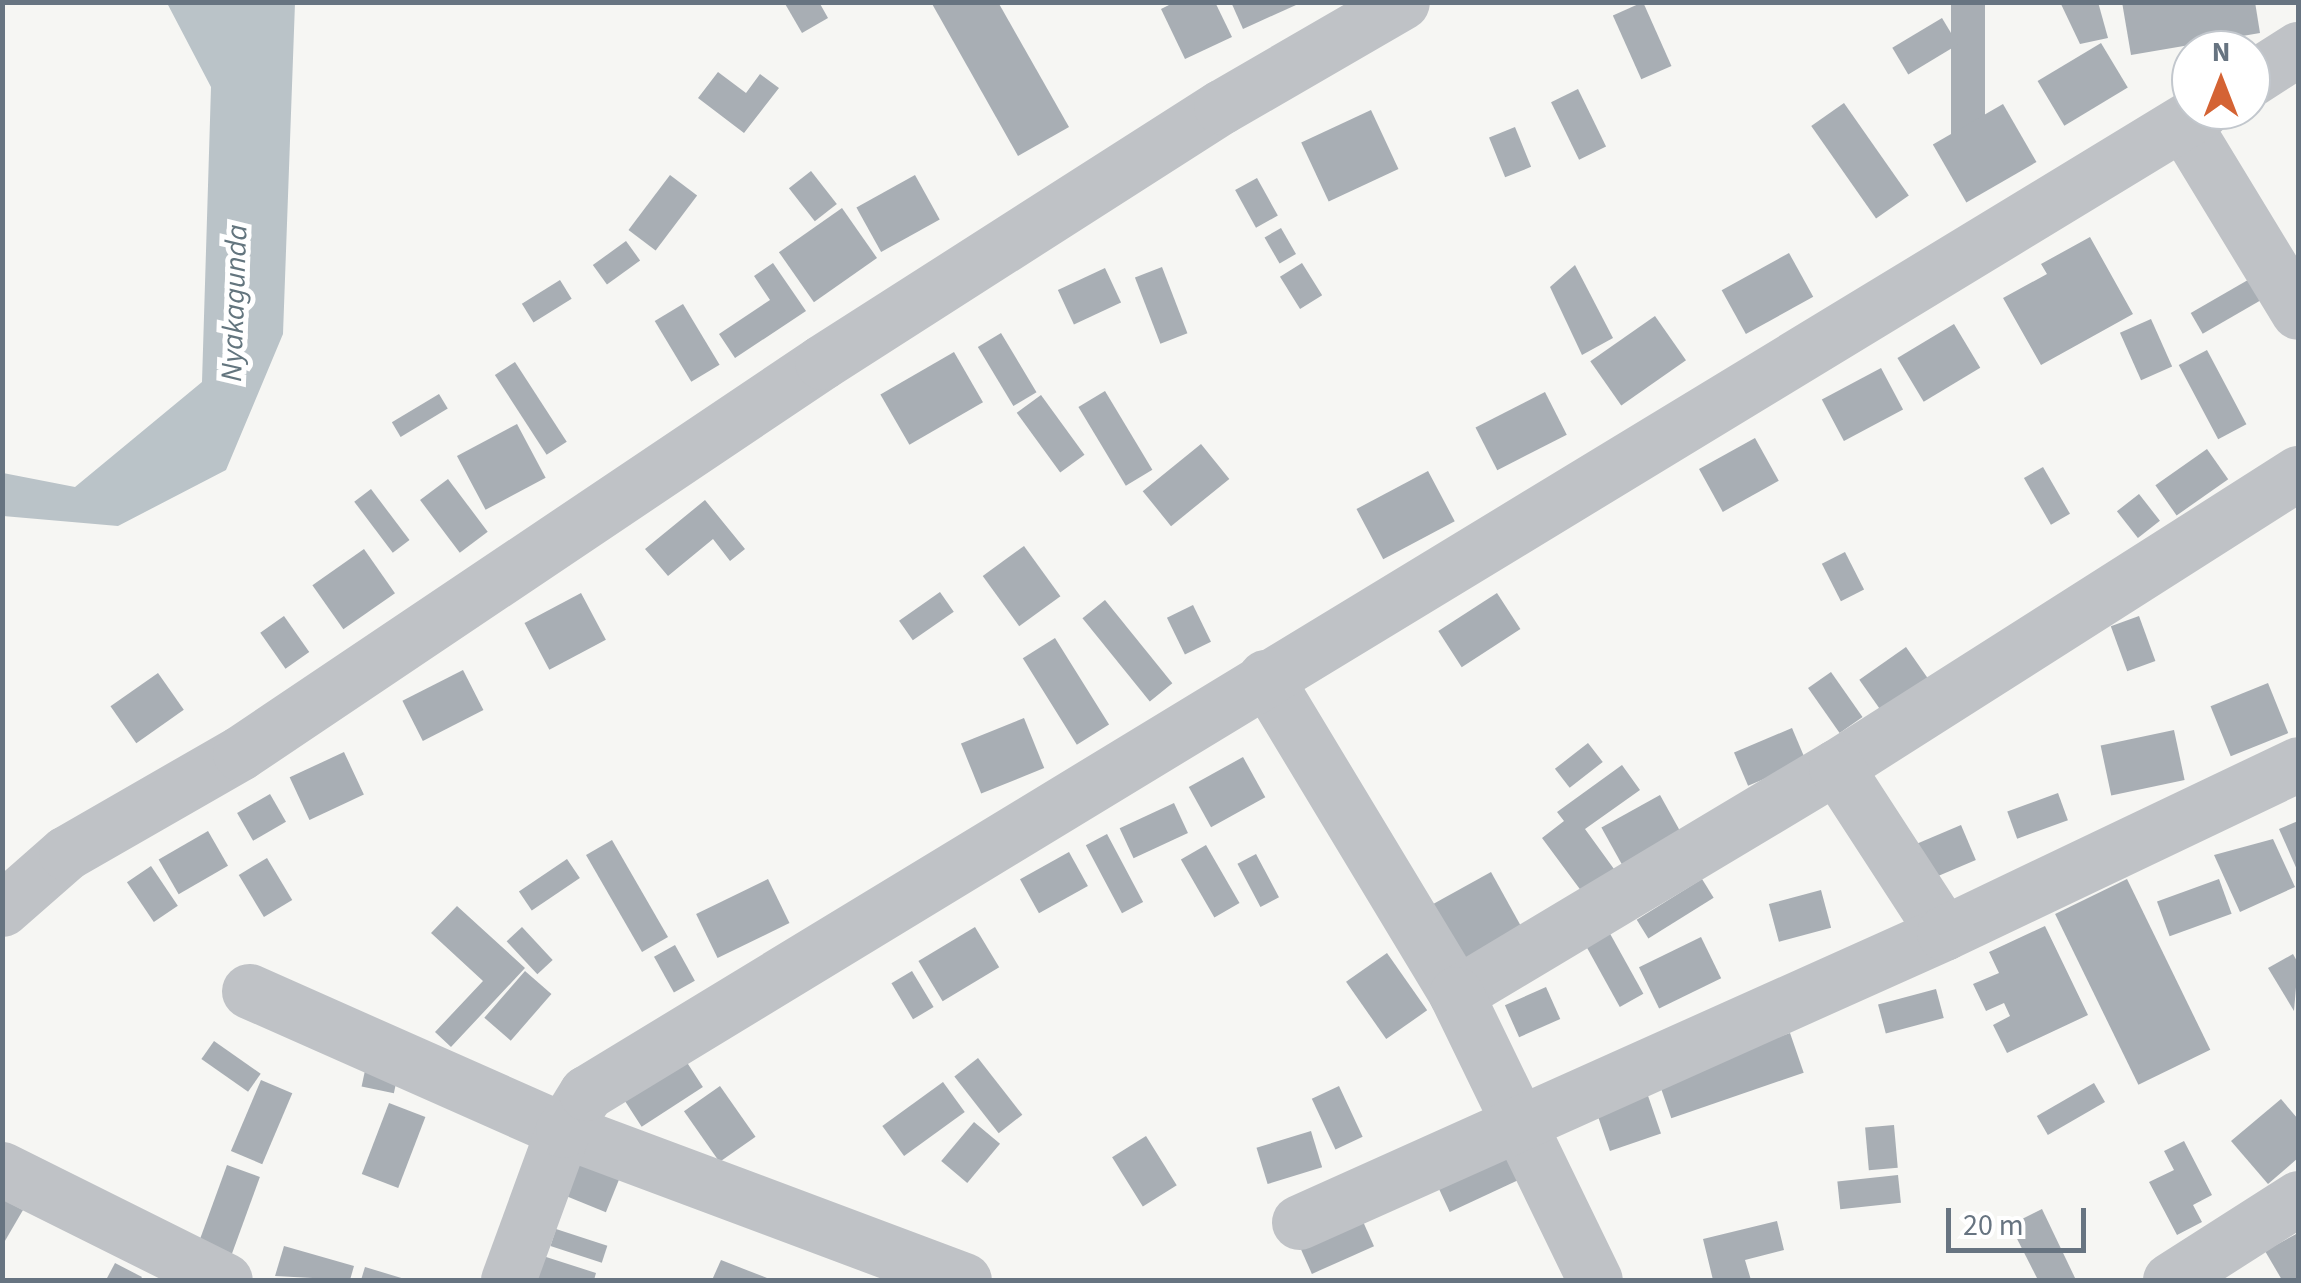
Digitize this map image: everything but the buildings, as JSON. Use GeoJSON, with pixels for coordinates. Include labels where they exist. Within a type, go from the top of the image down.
{"type":"FeatureCollection","features":[{"type":"Feature","properties":{"kind":"street"},"geometry":{"type":"LineString","coordinates":[[2,909],[66,853],[240,752],[822,362],[1221,107],[1402,2]]}},
{"type":"Feature","properties":{"kind":"street"},"geometry":{"type":"LineString","coordinates":[[2271,67],[2298,49]]}},
{"type":"Feature","properties":{"kind":"street"},"geometry":{"type":"LineString","coordinates":[[508,1280],[564,1130],[586,1093],[2171,129]]}},
{"type":"Feature","properties":{"kind":"street"},"geometry":{"type":"LineString","coordinates":[[2200,130],[2298,312]]}},
{"type":"Feature","properties":{"kind":"street"},"geometry":{"type":"LineString","coordinates":[[1456,994],[1836,767],[2298,473]]}},
{"type":"Feature","properties":{"kind":"street"},"geometry":{"type":"LineString","coordinates":[[1265,677],[1456,994],[1595,1280]]}},
{"type":"Feature","properties":{"kind":"street"},"geometry":{"type":"LineString","coordinates":[[1299,1222],[1944,933],[2298,764]]}},
{"type":"Feature","properties":{"kind":"street"},"geometry":{"type":"LineString","coordinates":[[1836,767],[1944,933]]}},
{"type":"Feature","properties":{"kind":"street"},"geometry":{"type":"LineString","coordinates":[[250,990],[564,1130],[964,1280]]}},
{"type":"Feature","properties":{"kind":"street"},"geometry":{"type":"LineString","coordinates":[[2,1169],[224,1280]]}},
{"type":"Feature","properties":{"kind":"street"},"geometry":{"type":"LineString","coordinates":[[2170,1280],[2298,1198]]}},
{"type":"Feature","properties":{"kind":"water","name":"Nyakagunda"},"geometry":{"type":"Polygon","coordinates":[[[167,3],[295,3],[283,334],[226,470],[118,526],[3,516],[3,473],[75,487],[202,382],[211,87],[167,3]]]}}]}
